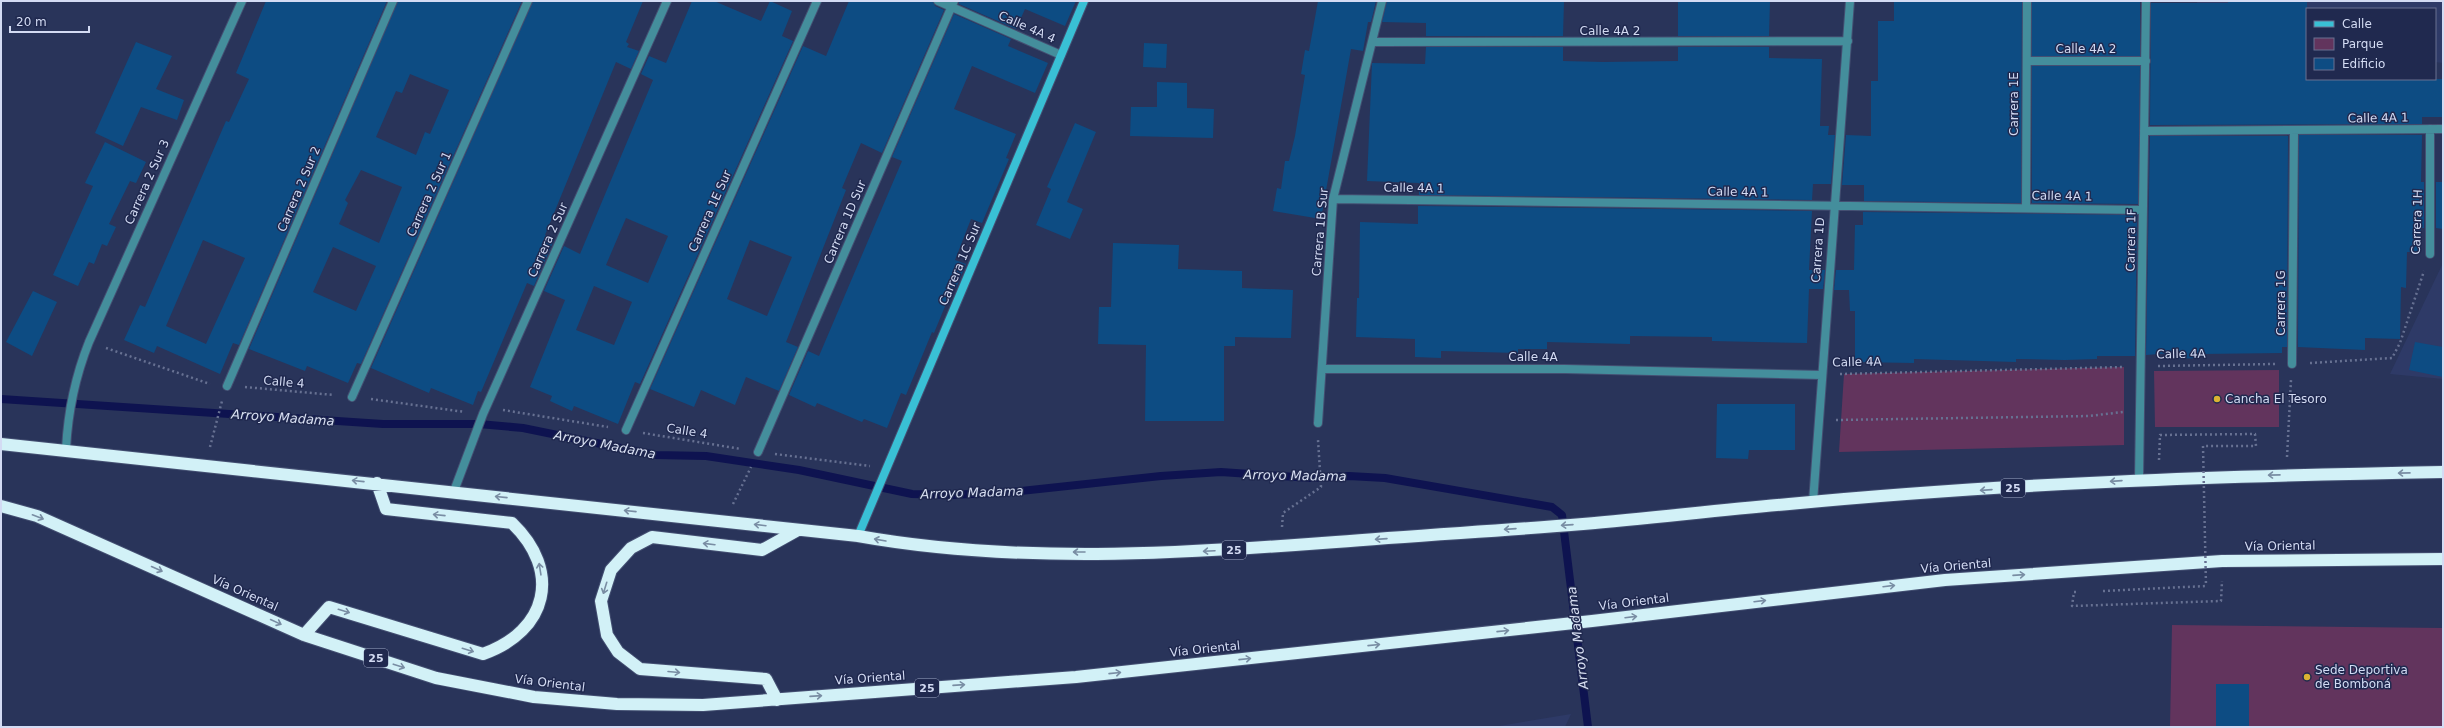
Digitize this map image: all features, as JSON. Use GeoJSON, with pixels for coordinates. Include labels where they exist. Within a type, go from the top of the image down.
{"type":"FeatureCollection","features":[{"type":"Feature","properties":{"kind":"highway","name":"25"},"geometry":{"type":"LineString","coordinates":[[1,444],[66,449],[858,536],[919,547],[1035,552],[1177,552],[1280,547],[1549,527],[1813,502],[2139,479],[2443,472]]}},
{"type":"Feature","properties":{"kind":"highway"},"geometry":{"type":"LineString","coordinates":[[304,635],[329,607],[483,654],[503,647],[518,637],[531,622],[539,606],[543,587],[538,555],[527,537],[512,523],[386,509],[377,483]]}},
{"type":"Feature","properties":{"kind":"highway","name":"Vía Oriental"},"geometry":{"type":"LineString","coordinates":[[1,506],[37,516],[304,635],[436,678],[534,697],[633,704],[703,705],[1076,677],[1557,625],[1945,580],[2222,561],[2443,559]]}},
{"type":"Feature","properties":{"kind":"highway"},"geometry":{"type":"LineString","coordinates":[[777,700],[766,679],[640,669],[618,652],[607,635],[601,601],[611,570],[631,548],[652,537],[762,550],[798,530]]}},
{"type":"Feature","properties":{"kind":"street","name":"Carrera 2 Sur 3"},"geometry":{"type":"LineString","coordinates":[[66,449],[68,417],[77,374],[89,342],[242,1]]}},
{"type":"Feature","properties":{"kind":"street","name":"Carrera 2 Sur 2"},"geometry":{"type":"LineString","coordinates":[[227,386],[393,1]]}},
{"type":"Feature","properties":{"kind":"street","name":"Carrera 2 Sur 1"},"geometry":{"type":"LineString","coordinates":[[352,397],[528,1]]}},
{"type":"Feature","properties":{"kind":"street","name":"Carrera 2 Sur"},"geometry":{"type":"LineString","coordinates":[[454,491],[485,411],[667,1]]}},
{"type":"Feature","properties":{"kind":"street","name":"Carrera 1E Sur"},"geometry":{"type":"LineString","coordinates":[[626,430],[817,1]]}},
{"type":"Feature","properties":{"kind":"street","name":"Calle 4A 4"},"geometry":{"type":"LineString","coordinates":[[938,1],[952,4],[1061,55]]}},
{"type":"Feature","properties":{"kind":"street","name":"Carrera 1C Sur"},"geometry":{"type":"LineString","coordinates":[[858,536],[1084,1]]}},
{"type":"Feature","properties":{"kind":"street","name":"Carrera 1B Sur"},"geometry":{"type":"LineString","coordinates":[[1318,423],[1333,199],[1382,1]]}},
{"type":"Feature","properties":{"kind":"street","name":"Carrera 1D"},"geometry":{"type":"LineString","coordinates":[[1813,502],[1850,1]]}},
{"type":"Feature","properties":{"kind":"street","name":"Carrera 1E"},"geometry":{"type":"LineString","coordinates":[[2026,208],[2027,1]]}},
{"type":"Feature","properties":{"kind":"street","name":"Carrera 1F"},"geometry":{"type":"LineString","coordinates":[[2139,479],[2146,1]]}},
{"type":"Feature","properties":{"kind":"street","name":"Carrera 1D Sur"},"geometry":{"type":"LineString","coordinates":[[758,452],[952,4]]}},
{"type":"Feature","properties":{"kind":"street","name":"Calle 4A 2"},"geometry":{"type":"LineString","coordinates":[[1372,42],[1848,41]]}},
{"type":"Feature","properties":{"kind":"street","name":"Calle 4A 2"},"geometry":{"type":"LineString","coordinates":[[2026,62],[2146,61]]}},
{"type":"Feature","properties":{"kind":"street","name":"Carrera 1H"},"geometry":{"type":"LineString","coordinates":[[2430,129],[2430,254]]}},
{"type":"Feature","properties":{"kind":"street","name":"Calle 4A 1"},"geometry":{"type":"LineString","coordinates":[[2144,131],[2443,129]]}},
{"type":"Feature","properties":{"kind":"street","name":"Carrera 1G"},"geometry":{"type":"LineString","coordinates":[[2292,364],[2294,131]]}},
{"type":"Feature","properties":{"kind":"street","name":"Calle 4A 1"},"geometry":{"type":"LineString","coordinates":[[1333,199],[2143,210]]}},
{"type":"Feature","properties":{"kind":"street","name":"Calle 4A"},"geometry":{"type":"LineString","coordinates":[[1322,369],[1565,369],[1822,375]]}},
{"type":"Feature","properties":{"kind":"path","name":"Carrera 1H"},"geometry":{"type":"LineString","coordinates":[[2392,358],[2400,343],[2430,254]]}},
{"type":"Feature","properties":{"kind":"path","name":"Calle 4"},"geometry":{"type":"LineString","coordinates":[[89,342],[204,383],[485,411],[626,430],[758,452],[886,468]]}},
{"type":"Feature","properties":{"kind":"path","name":"Calle 4A"},"geometry":{"type":"LineString","coordinates":[[1822,375],[2292,364],[2392,358]]}},
{"type":"Feature","properties":{"kind":"path"},"geometry":{"type":"LineString","coordinates":[[2286,475],[2292,364]]}},
{"type":"Feature","properties":{"kind":"path"},"geometry":{"type":"LineString","coordinates":[[212,438],[222,402]]}},
{"type":"Feature","properties":{"kind":"path"},"geometry":{"type":"LineString","coordinates":[[1820,420],[2089,416],[2114,411],[2141,413]]}},
{"type":"Feature","properties":{"kind":"path"},"geometry":{"type":"LineString","coordinates":[[2097,591],[2206,586],[2203,446],[2256,446],[2255,434],[2160,435],[2158,478]]}},
{"type":"Feature","properties":{"kind":"path"},"geometry":{"type":"LineString","coordinates":[[1280,547],[1283,512],[1321,487],[1320,460]]}},
{"type":"Feature","properties":{"kind":"path"},"geometry":{"type":"LineString","coordinates":[[724,521],[748,476]]}},
{"type":"Feature","properties":{"kind":"path"},"geometry":{"type":"LineString","coordinates":[[2082,592],[2074,592],[2072,606],[2221,601],[2222,561]]}},
{"type":"Feature","properties":{"kind":"shaded area"},"geometry":{"type":"Polygon","coordinates":[[[2197,1],[2443,1],[2443,63],[2436,62],[2436,8],[2306,8],[2306,9],[2198,50],[2197,1]]]}},
{"type":"Feature","properties":{"kind":"shaded area"},"geometry":{"type":"Polygon","coordinates":[[[2443,263],[2443,379],[2390,374],[2443,263]]]}},
{"type":"Feature","properties":{"kind":"shaded area"},"geometry":{"type":"Polygon","coordinates":[[[1571,714],[1565,727],[1493,727],[1571,714]]]}},
{"type":"Feature","properties":{"kind":"green space"},"geometry":{"type":"Polygon","coordinates":[[[2124,367],[2124,445],[1839,452],[1844,374],[2124,367]]]}},
{"type":"Feature","properties":{"kind":"green space","name":"Cancha El Tesoro"},"geometry":{"type":"Polygon","coordinates":[[[2279,370],[2279,427],[2155,427],[2154,371],[2279,370]]]}},
{"type":"Feature","properties":{"kind":"green space","name":"Sede Deportiva de Bomboná"},"geometry":{"type":"Polygon","coordinates":[[[2172,625],[2443,628],[2443,727],[2170,727],[2172,625]]]}},
{"type":"Feature","properties":{"kind":"building"},"geometry":{"type":"Polygon","coordinates":[[[266,1],[387,1],[239,345],[233,343],[220,374],[157,346],[154,353],[124,340],[140,305],[145,307],[226,121],[229,122],[249,79],[236,73],[266,1]],[[203,240],[166,326],[206,344],[245,258],[203,240]]]}},
{"type":"Feature","properties":{"kind":"building"},"geometry":{"type":"Polygon","coordinates":[[[398,1],[522,1],[361,364],[357,363],[348,383],[307,366],[305,371],[249,349],[398,1]],[[410,74],[402,93],[396,91],[376,137],[416,155],[425,132],[430,134],[449,90],[410,74]],[[361,170],[345,200],[348,203],[339,224],[379,243],[402,187],[361,170]],[[333,247],[313,292],[356,311],[376,266],[333,247]]]}},
{"type":"Feature","properties":{"kind":"building"},"geometry":{"type":"Polygon","coordinates":[[[533,1],[643,1],[626,42],[629,44],[627,47],[639,51],[631,69],[616,62],[545,235],[554,240],[534,286],[527,283],[481,392],[478,391],[473,405],[431,388],[429,393],[371,368],[533,1]]]}},
{"type":"Feature","properties":{"kind":"building"},"geometry":{"type":"Polygon","coordinates":[[[692,1],[714,1],[761,21],[770,1],[792,11],[782,36],[793,41],[640,384],[635,382],[618,424],[574,406],[572,411],[550,401],[552,396],[530,387],[565,300],[544,291],[564,246],[580,254],[653,80],[641,74],[649,56],[666,63],[692,1]],[[626,218],[606,265],[648,283],[668,236],[626,218]],[[594,286],[576,330],[614,345],[632,302],[594,286]]]}},
{"type":"Feature","properties":{"kind":"building"},"geometry":{"type":"Polygon","coordinates":[[[849,1],[933,1],[935,6],[944,10],[882,153],[861,143],[842,188],[846,190],[786,342],[798,347],[779,391],[746,377],[735,405],[701,390],[694,407],[650,389],[803,46],[826,56],[849,1]],[[750,240],[727,299],[767,316],[792,257],[750,240]]]}},
{"type":"Feature","properties":{"kind":"building"},"geometry":{"type":"Polygon","coordinates":[[[959,1],[1076,1],[1065,26],[1025,9],[1016,29],[959,4],[959,1]]]}},
{"type":"Feature","properties":{"kind":"building"},"geometry":{"type":"Polygon","coordinates":[[[1318,1],[1376,1],[1371,22],[1368,22],[1363,51],[1351,49],[1321,219],[1273,211],[1277,188],[1281,189],[1285,161],[1289,161],[1295,136],[1305,75],[1301,74],[1305,50],[1309,51],[1318,1]]]}},
{"type":"Feature","properties":{"kind":"building"},"geometry":{"type":"Polygon","coordinates":[[[1387,1],[1564,1],[1563,36],[1426,36],[1426,23],[1382,22],[1387,1]]]}},
{"type":"Feature","properties":{"kind":"building"},"geometry":{"type":"Polygon","coordinates":[[[1678,1],[1770,1],[1769,36],[1678,36],[1678,1]]]}},
{"type":"Feature","properties":{"kind":"building"},"geometry":{"type":"Polygon","coordinates":[[[1894,1],[2022,1],[2021,203],[1864,201],[1864,185],[1842,185],[1846,135],[1871,136],[1871,81],[1878,81],[1878,21],[1894,21],[1894,1]]]}},
{"type":"Feature","properties":{"kind":"building"},"geometry":{"type":"Polygon","coordinates":[[[2032,1],[2140,2],[2140,56],[2032,56],[2032,1]]]}},
{"type":"Feature","properties":{"kind":"building"},"geometry":{"type":"Polygon","coordinates":[[[2228,1],[2307,1],[2306,80],[2442,79],[2442,117],[2422,117],[2422,124],[2150,125],[2151,3],[2228,3],[2228,1]]]}},
{"type":"Feature","properties":{"kind":"building"},"geometry":{"type":"Polygon","coordinates":[[[954,14],[1011,39],[1008,46],[1048,63],[1035,93],[972,66],[954,109],[1016,134],[1006,158],[1009,159],[982,223],[971,219],[955,260],[966,264],[956,288],[953,287],[934,333],[932,332],[906,395],[901,393],[887,428],[864,419],[862,422],[817,403],[815,407],[789,395],[808,351],[819,356],[902,161],[892,157],[954,14]]]}},
{"type":"Feature","properties":{"kind":"building"},"geometry":{"type":"Polygon","coordinates":[[[136,42],[172,56],[156,89],[184,100],[177,120],[141,107],[123,146],[95,133],[136,42]]]}},
{"type":"Feature","properties":{"kind":"building"},"geometry":{"type":"Polygon","coordinates":[[[1144,43],[1167,44],[1166,68],[1143,67],[1144,43]]]}},
{"type":"Feature","properties":{"kind":"building"},"geometry":{"type":"Polygon","coordinates":[[[1426,47],[1563,47],[1563,61],[1603,62],[1678,61],[1678,47],[1769,47],[1769,58],[1822,59],[1820,126],[1829,126],[1828,135],[1835,135],[1831,184],[1813,184],[1812,200],[1419,195],[1419,183],[1367,181],[1372,63],[1425,64],[1426,47]]]}},
{"type":"Feature","properties":{"kind":"building"},"geometry":{"type":"Polygon","coordinates":[[[2032,66],[2140,66],[2138,204],[2032,203],[2032,66]]]}},
{"type":"Feature","properties":{"kind":"building"},"geometry":{"type":"Polygon","coordinates":[[[1157,82],[1187,83],[1187,108],[1214,109],[1213,138],[1130,136],[1131,107],[1157,107],[1157,82]]]}},
{"type":"Feature","properties":{"kind":"building"},"geometry":{"type":"Polygon","coordinates":[[[1075,123],[1096,132],[1067,202],[1083,209],[1070,239],[1036,225],[1051,189],[1047,187],[1075,123]]]}},
{"type":"Feature","properties":{"kind":"building"},"geometry":{"type":"Polygon","coordinates":[[[2299,135],[2422,135],[2421,182],[2424,182],[2424,228],[2421,228],[2421,252],[2407,252],[2406,288],[2401,287],[2400,339],[2365,338],[2365,350],[2298,347],[2299,135]]]}},
{"type":"Feature","properties":{"kind":"building"},"geometry":{"type":"Polygon","coordinates":[[[2150,136],[2288,136],[2287,347],[2282,347],[2282,353],[2200,354],[2200,358],[2171,359],[2171,353],[2146,355],[2150,136]]]}},
{"type":"Feature","properties":{"kind":"building"},"geometry":{"type":"Polygon","coordinates":[[[105,142],[146,162],[136,183],[130,181],[109,224],[116,227],[107,246],[102,244],[94,264],[89,262],[78,286],[53,275],[93,186],[85,183],[105,142]]]}},
{"type":"Feature","properties":{"kind":"building"},"geometry":{"type":"Polygon","coordinates":[[[2436,182],[2443,182],[2443,229],[2436,228],[2436,182]]]}},
{"type":"Feature","properties":{"kind":"building"},"geometry":{"type":"Polygon","coordinates":[[[1418,206],[1812,211],[1809,270],[1825,270],[1823,289],[1809,289],[1807,343],[1712,341],[1712,337],[1630,336],[1630,344],[1547,342],[1547,349],[1518,349],[1518,353],[1441,351],[1441,358],[1415,357],[1415,339],[1356,337],[1357,298],[1359,298],[1360,222],[1418,224],[1418,206]]]}},
{"type":"Feature","properties":{"kind":"building"},"geometry":{"type":"Polygon","coordinates":[[[1863,212],[2137,215],[2135,356],[2097,356],[2097,359],[2065,360],[2016,359],[2016,362],[1914,359],[1914,363],[1855,362],[1855,311],[1850,311],[1849,290],[1834,290],[1836,270],[1854,270],[1855,225],[1863,225],[1863,212]]]}},
{"type":"Feature","properties":{"kind":"building"},"geometry":{"type":"Polygon","coordinates":[[[1113,243],[1179,245],[1178,269],[1242,271],[1242,288],[1293,290],[1291,338],[1235,337],[1235,346],[1224,346],[1224,421],[1145,421],[1146,345],[1098,344],[1099,307],[1111,307],[1113,243]]]}},
{"type":"Feature","properties":{"kind":"building"},"geometry":{"type":"Polygon","coordinates":[[[33,291],[57,302],[32,356],[6,342],[33,291]]]}},
{"type":"Feature","properties":{"kind":"building"},"geometry":{"type":"Polygon","coordinates":[[[2415,342],[2443,347],[2443,377],[2409,370],[2415,342]]]}},
{"type":"Feature","properties":{"kind":"building"},"geometry":{"type":"Polygon","coordinates":[[[1717,404],[1795,404],[1795,450],[1749,450],[1748,459],[1716,458],[1717,404]]]}},
{"type":"Feature","properties":{"kind":"building"},"geometry":{"type":"Polygon","coordinates":[[[2216,684],[2249,684],[2249,727],[2216,727],[2216,684]]]}},
{"type":"Feature","properties":{"kind":"waterway","name":"Arroyo Madama"},"geometry":{"type":"LineString","coordinates":[[1,399],[383,424],[479,424],[523,428],[655,455],[706,456],[799,470],[912,494],[952,495],[1011,492],[1161,476],[1221,472],[1311,478],[1349,476],[1385,478],[1552,507],[1562,515],[1588,727]]}},
{"type":"Feature","properties":{"kind":"place","name":"Cancha El Tesoro"},"geometry":{"type":"Point","coordinates":[2217,399]}},
{"type":"Feature","properties":{"kind":"place","name":"Sede Deportiva de Bomboná"},"geometry":{"type":"Point","coordinates":[2307,677]}}]}
